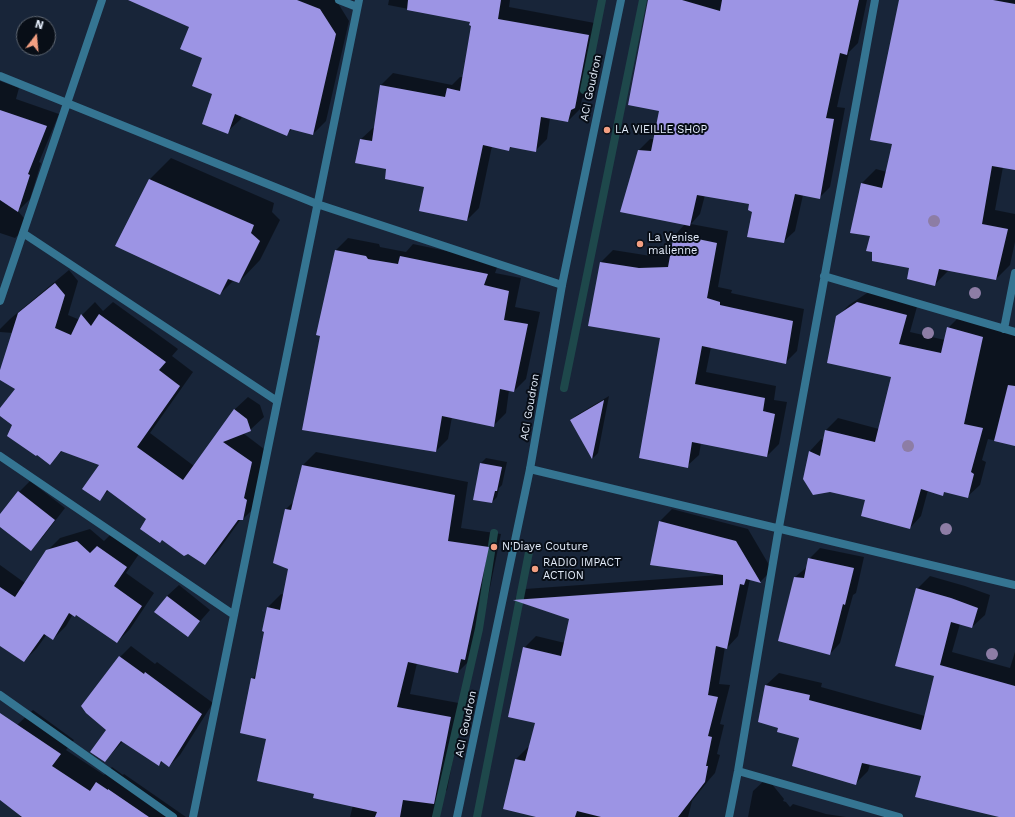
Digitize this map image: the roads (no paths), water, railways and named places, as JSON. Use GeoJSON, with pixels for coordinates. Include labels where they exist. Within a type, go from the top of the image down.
{"type":"FeatureCollection","features":[{"type":"Feature","properties":{"kind":"street"},"geometry":{"type":"LineString","coordinates":[[0,301],[102,0]]}},
{"type":"Feature","properties":{"kind":"street"},"geometry":{"type":"LineString","coordinates":[[193,817],[358,3],[339,0]]}},
{"type":"Feature","properties":{"kind":"street","name":"ACI Goudron"},"geometry":{"type":"LineString","coordinates":[[458,817],[530,469],[562,286],[620,0]]}},
{"type":"Feature","properties":{"kind":"street"},"geometry":{"type":"LineString","coordinates":[[729,817],[824,276],[875,0]]}},
{"type":"Feature","properties":{"kind":"street"},"geometry":{"type":"LineString","coordinates":[[0,76],[317,204],[562,286]]}},
{"type":"Feature","properties":{"kind":"street"},"geometry":{"type":"LineString","coordinates":[[23,233],[277,401]]}},
{"type":"Feature","properties":{"kind":"street"},"geometry":{"type":"LineString","coordinates":[[1004,329],[1015,272]]}},
{"type":"Feature","properties":{"kind":"street"},"geometry":{"type":"LineString","coordinates":[[824,276],[1015,332]]}},
{"type":"Feature","properties":{"kind":"street"},"geometry":{"type":"LineString","coordinates":[[0,456],[234,615]]}},
{"type":"Feature","properties":{"kind":"street"},"geometry":{"type":"LineString","coordinates":[[530,469],[1015,585]]}},
{"type":"Feature","properties":{"kind":"street"},"geometry":{"type":"LineString","coordinates":[[0,695],[173,817]]}},
{"type":"Feature","properties":{"kind":"street"},"geometry":{"type":"LineString","coordinates":[[738,771],[899,817]]}},
{"type":"Feature","properties":{"kind":"waterway"},"geometry":{"type":"LineString","coordinates":[[584,90],[602,0]]}},
{"type":"Feature","properties":{"kind":"waterway"},"geometry":{"type":"LineString","coordinates":[[564,388],[643,0]]}},
{"type":"Feature","properties":{"kind":"waterway"},"geometry":{"type":"LineString","coordinates":[[436,817],[479,629],[494,533]]}},
{"type":"Feature","properties":{"kind":"waterway"},"geometry":{"type":"LineString","coordinates":[[477,817],[530,547]]}},
{"type":"Feature","properties":{"kind":"place","name":"LA VIEILLE SHOP"},"geometry":{"type":"Point","coordinates":[607,130]}},
{"type":"Feature","properties":{"kind":"place","name":"La Venise malienne"},"geometry":{"type":"Point","coordinates":[640,244]}},
{"type":"Feature","properties":{"kind":"place","name":"N'Diaye Couture"},"geometry":{"type":"Point","coordinates":[494,547]}},
{"type":"Feature","properties":{"kind":"place","name":"RADIO IMPACT ACTION"},"geometry":{"type":"Point","coordinates":[535,569]}}]}
